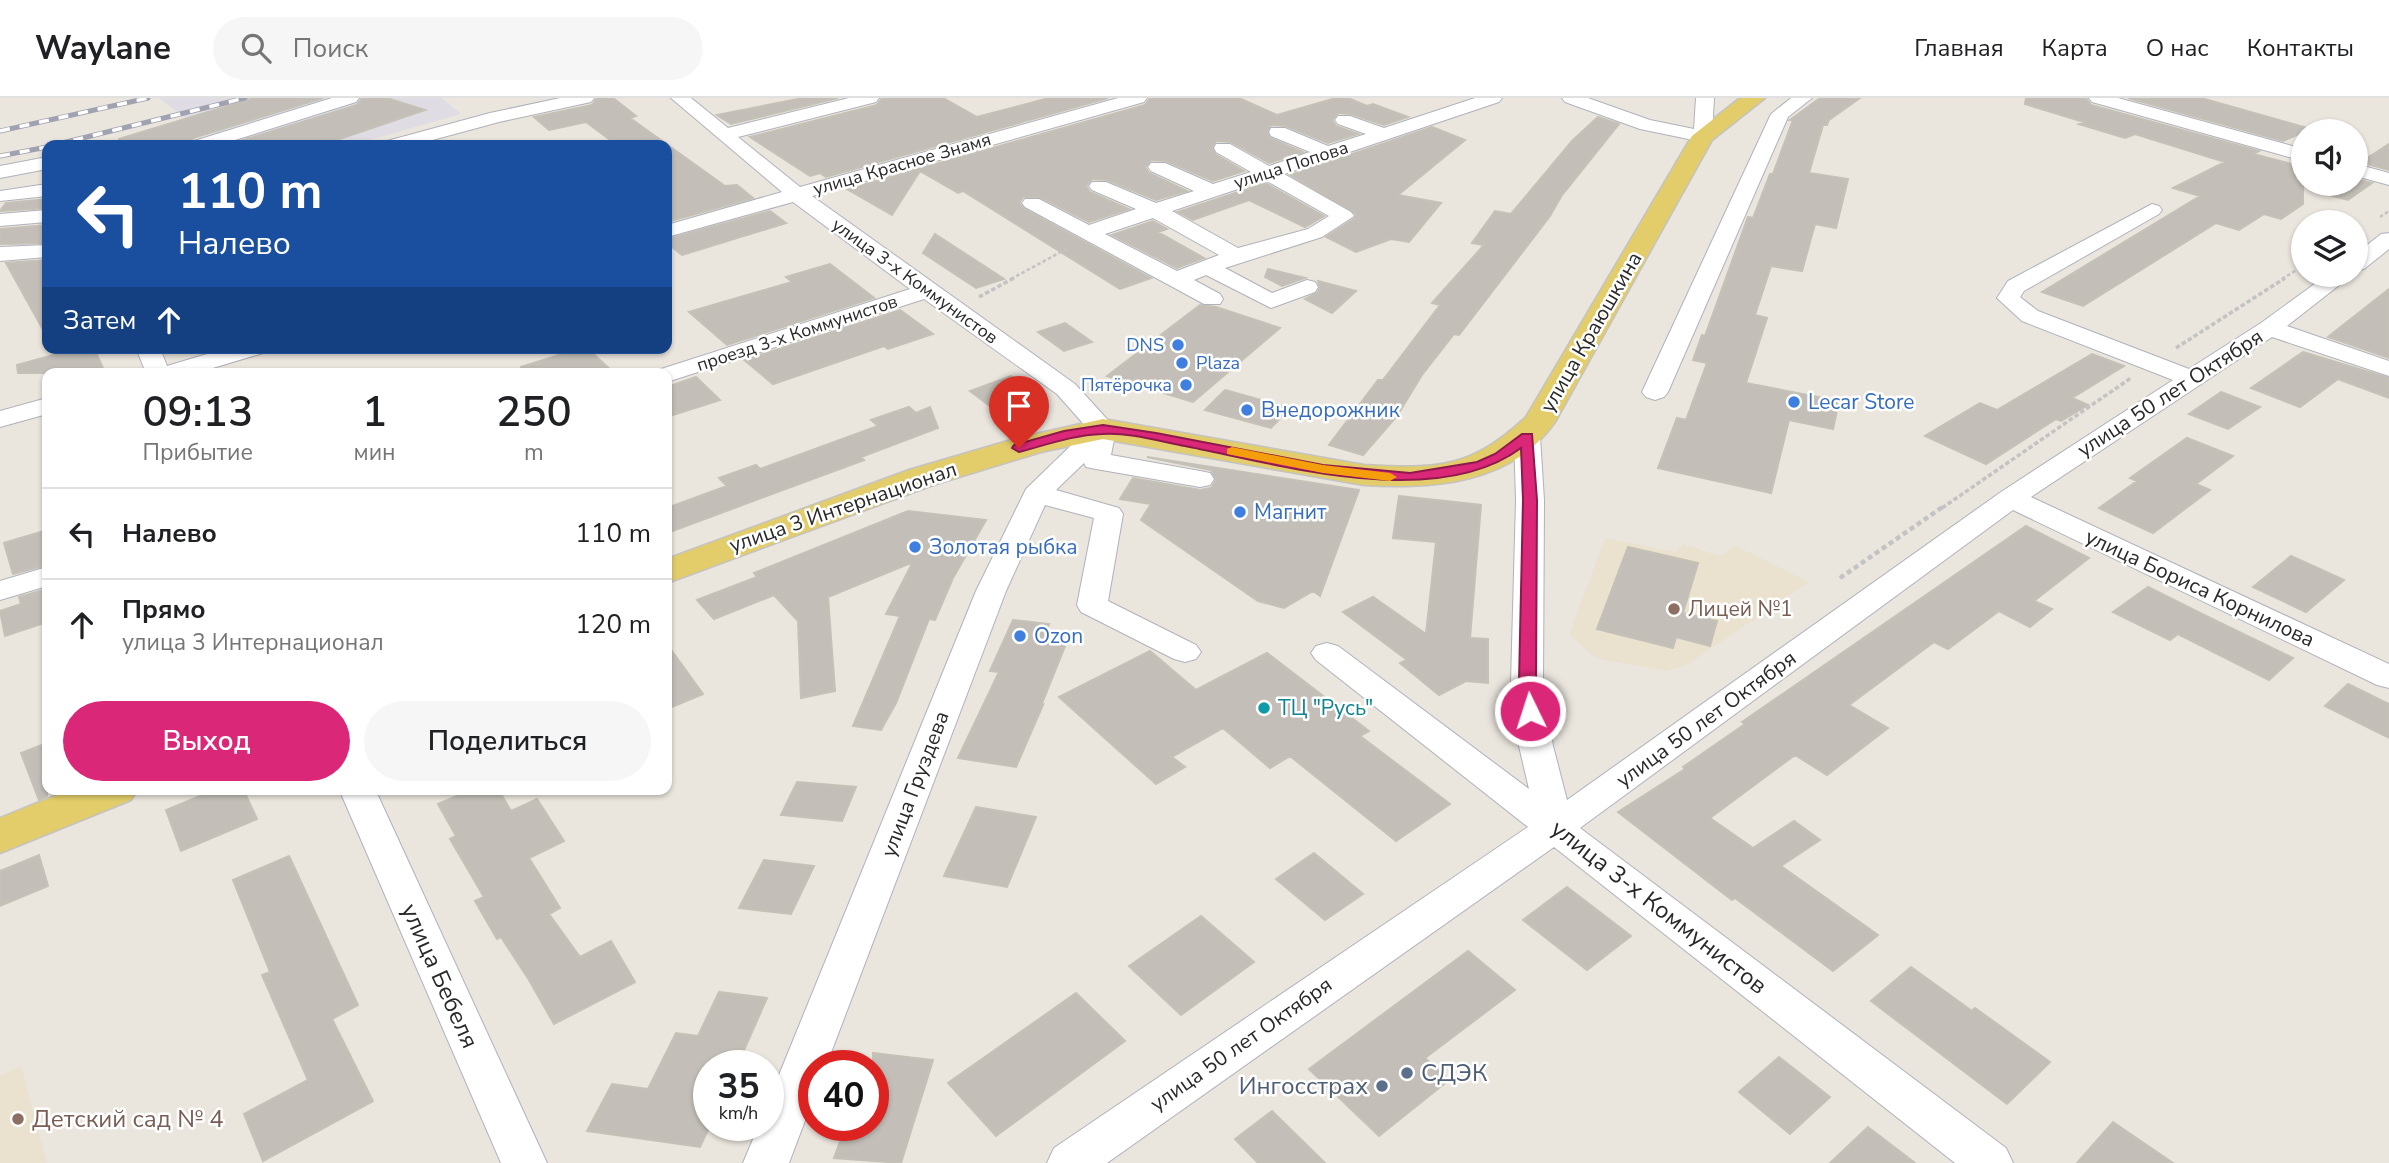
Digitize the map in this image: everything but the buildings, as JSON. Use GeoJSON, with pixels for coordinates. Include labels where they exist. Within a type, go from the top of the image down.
{"type":"FeatureCollection","features":[{"type":"Feature","properties":{"kind":"main road"},"geometry":{"type":"LineString","coordinates":[[1703,136],[1754,98]]}},
{"type":"Feature","properties":{"kind":"main road","name":"улица Краюшкина"},"geometry":{"type":"LineString","coordinates":[[1103,429],[1323,469],[1388,477],[1433,476],[1480,466],[1500,457],[1527,437],[1551,404],[1703,136]]}},
{"type":"Feature","properties":{"kind":"main road","name":"улица 3 Интернационал"},"geometry":{"type":"LineString","coordinates":[[672,570],[776,529],[935,473],[1064,435],[1103,429]]}},
{"type":"Feature","properties":{"kind":"main road"},"geometry":{"type":"LineString","coordinates":[[0,836],[101,795]]}},
{"type":"Feature","properties":{"kind":"street"},"geometry":{"type":"LineString","coordinates":[[217,140],[349,98]]}},
{"type":"Feature","properties":{"kind":"street"},"geometry":{"type":"LineString","coordinates":[[412,140],[496,117],[585,98]]}},
{"type":"Feature","properties":{"kind":"street","name":"улица 3-х Коммунистов"},"geometry":{"type":"LineString","coordinates":[[680,98],[796,194],[926,291],[1066,389],[1103,429]]}},
{"type":"Feature","properties":{"kind":"street"},"geometry":{"type":"LineString","coordinates":[[724,135],[870,98]]}},
{"type":"Feature","properties":{"kind":"street","name":"улица Красное Знамя"},"geometry":{"type":"LineString","coordinates":[[672,230],[1138,98]]}},
{"type":"Feature","properties":{"kind":"street","name":"улица Попова"},"geometry":{"type":"LineString","coordinates":[[1089,232],[1493,98]]}},
{"type":"Feature","properties":{"kind":"street"},"geometry":{"type":"LineString","coordinates":[[1571,98],[1646,125],[1703,136]]}},
{"type":"Feature","properties":{"kind":"street","name":"улица Краюшкина"},"geometry":{"type":"LineString","coordinates":[[1703,136],[1705,98]]}},
{"type":"Feature","properties":{"kind":"street"},"geometry":{"type":"LineString","coordinates":[[1655,391],[1780,114],[1803,98]]}},
{"type":"Feature","properties":{"kind":"street"},"geometry":{"type":"LineString","coordinates":[[2098,98],[2291,152]]}},
{"type":"Feature","properties":{"kind":"street"},"geometry":{"type":"LineString","coordinates":[[1344,120],[1384,134]]}},
{"type":"Feature","properties":{"kind":"street"},"geometry":{"type":"LineString","coordinates":[[1278,132],[1328,153]]}},
{"type":"Feature","properties":{"kind":"street"},"geometry":{"type":"LineString","coordinates":[[1177,279],[1236,256],[1315,233],[1344,216],[1223,148]]}},
{"type":"Feature","properties":{"kind":"street"},"geometry":{"type":"LineString","coordinates":[[0,172],[42,164]]}},
{"type":"Feature","properties":{"kind":"street"},"geometry":{"type":"LineString","coordinates":[[1158,167],[1212,191]]}},
{"type":"Feature","properties":{"kind":"street"},"geometry":{"type":"LineString","coordinates":[[2368,173],[2389,179]]}},
{"type":"Feature","properties":{"kind":"street"},"geometry":{"type":"LineString","coordinates":[[1099,186],[1155,210],[1236,256]]}},
{"type":"Feature","properties":{"kind":"street"},"geometry":{"type":"LineString","coordinates":[[3,196],[42,191]]}},
{"type":"Feature","properties":{"kind":"street"},"geometry":{"type":"LineString","coordinates":[[1032,203],[1212,299]]}},
{"type":"Feature","properties":{"kind":"street"},"geometry":{"type":"LineString","coordinates":[[2152,210],[2016,286],[2008,298],[2030,316],[2192,379]]}},
{"type":"Feature","properties":{"kind":"street"},"geometry":{"type":"LineString","coordinates":[[0,220],[42,216]]}},
{"type":"Feature","properties":{"kind":"street"},"geometry":{"type":"LineString","coordinates":[[2368,255],[2389,239]]}},
{"type":"Feature","properties":{"kind":"street"},"geometry":{"type":"LineString","coordinates":[[0,254],[42,251]]}},
{"type":"Feature","properties":{"kind":"street"},"geometry":{"type":"LineString","coordinates":[[1207,267],[1271,301],[1307,287]]}},
{"type":"Feature","properties":{"kind":"street","name":"улица 50 лет Октября"},"geometry":{"type":"LineString","coordinates":[[1070,1163],[1556,827],[2011,498],[2269,328],[2325,287]]}},
{"type":"Feature","properties":{"kind":"street","name":"проезд 3-х Коммунистов"},"geometry":{"type":"LineString","coordinates":[[672,373],[926,291]]}},
{"type":"Feature","properties":{"kind":"street"},"geometry":{"type":"LineString","coordinates":[[2269,328],[2389,369]]}},
{"type":"Feature","properties":{"kind":"street"},"geometry":{"type":"LineString","coordinates":[[186,368],[234,354]]}},
{"type":"Feature","properties":{"kind":"street"},"geometry":{"type":"LineString","coordinates":[[0,419],[42,407]]}},
{"type":"Feature","properties":{"kind":"street"},"geometry":{"type":"LineString","coordinates":[[1103,429],[1096,461],[1200,479]]}},
{"type":"Feature","properties":{"kind":"street","name":"улица Груздева"},"geometry":{"type":"LineString","coordinates":[[766,1163],[991,591],[1036,495],[1103,429]]}},
{"type":"Feature","properties":{"kind":"street"},"geometry":{"type":"LineString","coordinates":[[1527,437],[1530,500],[1529,702],[1536,746],[1556,827]]}},
{"type":"Feature","properties":{"kind":"street"},"geometry":{"type":"LineString","coordinates":[[1036,495],[1073,502],[1109,514],[1092,605],[1185,652]]}},
{"type":"Feature","properties":{"kind":"street","name":"улица Бориса Корнилова"},"geometry":{"type":"LineString","coordinates":[[2011,498],[2389,677]]}},
{"type":"Feature","properties":{"kind":"street"},"geometry":{"type":"LineString","coordinates":[[0,591],[42,578]]}},
{"type":"Feature","properties":{"kind":"street","name":"улица 3-х Коммунистов"},"geometry":{"type":"LineString","coordinates":[[1327,653],[1990,1163]]}},
{"type":"Feature","properties":{"kind":"street","name":"улица Бебеля"},"geometry":{"type":"LineString","coordinates":[[359,795],[524,1163]]}},
{"type":"Feature","properties":{"kind":"path"},"geometry":{"type":"LineString","coordinates":[[955,311],[1081,242],[1089,232]]}},
{"type":"Feature","properties":{"kind":"path"},"geometry":{"type":"LineString","coordinates":[[1840,578],[2152,364],[2291,275]]}},
{"type":"Feature","properties":{"kind":"shaded area"},"geometry":{"type":"Polygon","coordinates":[[[159,98],[442,98],[461,114],[370,140],[213,140],[159,98]]]}},
{"type":"Feature","properties":{"kind":"shaded area","name":"Лицей №1"},"geometry":{"type":"Polygon","coordinates":[[[1605,538],[1676,552],[1683,544],[1719,556],[1736,546],[1809,582],[1688,664],[1667,671],[1596,658],[1569,635],[1605,538]]]}},
{"type":"Feature","properties":{"kind":"shaded area","name":"Детский сад № 4"},"geometry":{"type":"Polygon","coordinates":[[[21,1066],[47,1163],[0,1163],[0,1076],[21,1066]]]}},
{"type":"Feature","properties":{"kind":"railway"},"geometry":{"type":"LineString","coordinates":[[0,131],[148,98]]}},
{"type":"Feature","properties":{"kind":"railway"},"geometry":{"type":"LineString","coordinates":[[74,140],[245,98]]}},
{"type":"Feature","properties":{"kind":"railway"},"geometry":{"type":"LineString","coordinates":[[0,156],[42,148]]}},
{"type":"Feature","properties":{"kind":"slow traffic"},"geometry":{"type":"LineString","coordinates":[[1232,451],[1323,469],[1390,477]]}},
{"type":"Feature","properties":{"kind":"place","name":"DNS"},"geometry":{"type":"Point","coordinates":[1178,345]}},
{"type":"Feature","properties":{"kind":"place","name":"Plaza"},"geometry":{"type":"Point","coordinates":[1182,363]}},
{"type":"Feature","properties":{"kind":"place","name":"Пятёрочка"},"geometry":{"type":"Point","coordinates":[1186,385]}},
{"type":"Feature","properties":{"kind":"place","name":"Lecar Store"},"geometry":{"type":"Point","coordinates":[1794,402]}},
{"type":"Feature","properties":{"kind":"place","name":"Внедорожник"},"geometry":{"type":"Point","coordinates":[1247,410]}},
{"type":"Feature","properties":{"kind":"place","name":"Магнит"},"geometry":{"type":"Point","coordinates":[1240,512]}},
{"type":"Feature","properties":{"kind":"place","name":"Золотая рыбка"},"geometry":{"type":"Point","coordinates":[915,547]}},
{"type":"Feature","properties":{"kind":"place","name":"Лицей №1"},"geometry":{"type":"Point","coordinates":[1674,609]}},
{"type":"Feature","properties":{"kind":"place","name":"Ozon"},"geometry":{"type":"Point","coordinates":[1020,636]}},
{"type":"Feature","properties":{"kind":"place","name":"ТЦ \"Русь\""},"geometry":{"type":"Point","coordinates":[1264,708]}},
{"type":"Feature","properties":{"kind":"place","name":"СДЭК"},"geometry":{"type":"Point","coordinates":[1407,1073]}},
{"type":"Feature","properties":{"kind":"place","name":"Ингосстрах"},"geometry":{"type":"Point","coordinates":[1382,1086]}},
{"type":"Feature","properties":{"kind":"place","name":"Детский сад № 4"},"geometry":{"type":"Point","coordinates":[18,1119]}},
{"type":"Feature","properties":{"kind":"route"},"geometry":{"type":"LineString","coordinates":[[1019,448],[1064,435],[1103,429],[1323,469],[1362,475],[1410,477],[1433,476],[1480,466],[1500,457],[1527,437],[1530,500],[1527,682],[1530,711]]}}]}
